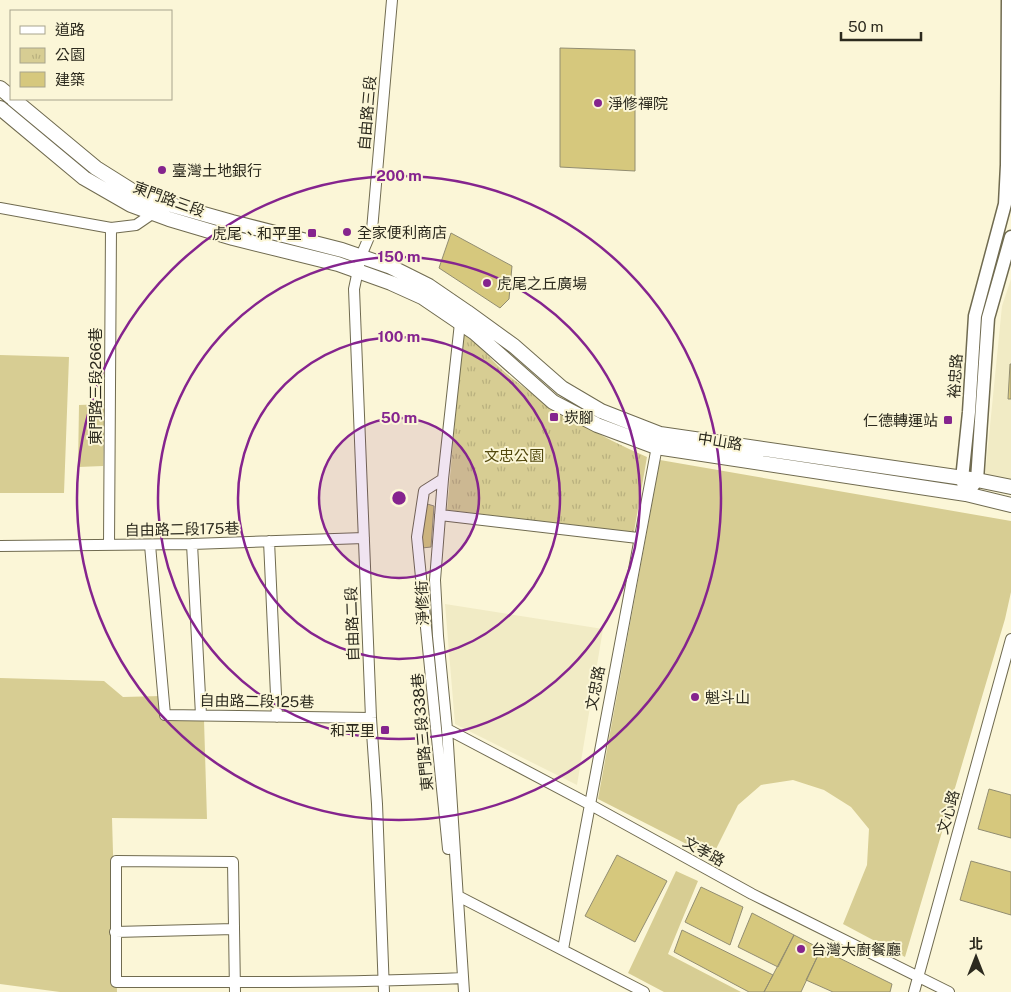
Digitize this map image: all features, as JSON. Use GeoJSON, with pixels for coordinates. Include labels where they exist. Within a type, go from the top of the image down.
{"type":"FeatureCollection","features":[{"type":"Feature","properties":{"kind":"main road","name":"東門路三段"},"geometry":{"type":"LineString","coordinates":[[0,88],[10,96]]}},
{"type":"Feature","properties":{"kind":"main road","name":"東門路三段"},"geometry":{"type":"LineString","coordinates":[[14,100],[96,168],[131,190],[161,202],[361,256],[392,267],[429,286],[464,317]]}},
{"type":"Feature","properties":{"kind":"main road","name":"東門路三段"},"geometry":{"type":"LineString","coordinates":[[0,108],[84,178],[131,205],[152,214],[233,238],[357,270],[392,283],[464,317]]}},
{"type":"Feature","properties":{"kind":"main road","name":"中山路"},"geometry":{"type":"LineString","coordinates":[[464,317],[475,333],[553,402],[597,425],[658,440],[966,494],[1011,505]]}},
{"type":"Feature","properties":{"kind":"main road","name":"中山路"},"geometry":{"type":"LineString","coordinates":[[658,440],[962,478],[1011,487]]}},
{"type":"Feature","properties":{"kind":"street","name":"自由路三段"},"geometry":{"type":"LineString","coordinates":[[361,256],[372,230],[392,0]]}},
{"type":"Feature","properties":{"kind":"street","name":"裕忠路"},"geometry":{"type":"LineString","coordinates":[[977,480],[975,316],[1005,204],[1008,0]]}},
{"type":"Feature","properties":{"kind":"street"},"geometry":{"type":"LineString","coordinates":[[0,208],[111,228],[136,225],[152,214],[161,202]]}},
{"type":"Feature","properties":{"kind":"street","name":"東門路三段266巷"},"geometry":{"type":"LineString","coordinates":[[109,545],[111,228]]}},
{"type":"Feature","properties":{"kind":"street","name":"裕忠路"},"geometry":{"type":"LineString","coordinates":[[966,494],[962,478],[975,412],[988,318],[1011,237]]}},
{"type":"Feature","properties":{"kind":"street","name":"自由路二段"},"geometry":{"type":"LineString","coordinates":[[361,256],[354,288],[384,987]]}},
{"type":"Feature","properties":{"kind":"street","name":"淨修街"},"geometry":{"type":"LineString","coordinates":[[458,896],[435,580],[443,478],[464,317]]}},
{"type":"Feature","properties":{"kind":"street","name":"文忠路"},"geometry":{"type":"LineString","coordinates":[[563,949],[638,538],[658,440]]}},
{"type":"Feature","properties":{"kind":"street","name":"東門路三段338巷"},"geometry":{"type":"LineString","coordinates":[[443,478],[424,491],[418,537],[452,885],[458,896],[464,992]]}},
{"type":"Feature","properties":{"kind":"street"},"geometry":{"type":"LineString","coordinates":[[966,494],[977,480]]}},
{"type":"Feature","properties":{"kind":"street"},"geometry":{"type":"LineString","coordinates":[[440,515],[638,538]]}},
{"type":"Feature","properties":{"kind":"street","name":"自由路二段175巷"},"geometry":{"type":"LineString","coordinates":[[0,546],[150,545],[364,538]]}},
{"type":"Feature","properties":{"kind":"street"},"geometry":{"type":"LineString","coordinates":[[269,541],[277,717]]}},
{"type":"Feature","properties":{"kind":"street"},"geometry":{"type":"LineString","coordinates":[[192,544],[201,715]]}},
{"type":"Feature","properties":{"kind":"street","name":"自由路二段125巷"},"geometry":{"type":"LineString","coordinates":[[150,545],[165,715],[371,718]]}},
{"type":"Feature","properties":{"kind":"street","name":"文心路"},"geometry":{"type":"LineString","coordinates":[[914,992],[1011,640]]}},
{"type":"Feature","properties":{"kind":"street","name":"文孝路"},"geometry":{"type":"LineString","coordinates":[[447,729],[589,804],[752,894],[950,992]]}},
{"type":"Feature","properties":{"kind":"street"},"geometry":{"type":"LineString","coordinates":[[235,987],[233,862],[116,861],[116,982],[235,987],[384,987],[464,978]]}},
{"type":"Feature","properties":{"kind":"street"},"geometry":{"type":"LineString","coordinates":[[458,896],[644,992]]}},
{"type":"Feature","properties":{"kind":"street"},"geometry":{"type":"LineString","coordinates":[[115,932],[234,929]]}},
{"type":"Feature","properties":{"kind":"shaded area"},"geometry":{"type":"Polygon","coordinates":[[[1011,279],[1011,481],[985,476],[1002,306],[1011,279]]]}},
{"type":"Feature","properties":{"kind":"shaded area"},"geometry":{"type":"Polygon","coordinates":[[[445,604],[603,629],[577,785],[455,724],[445,604]]]}},
{"type":"Feature","properties":{"kind":"green space","name":"文忠公園"},"geometry":{"type":"Polygon","coordinates":[[[463,330],[506,374],[544,402],[594,432],[647,457],[634,532],[447,510],[463,330]]]}},
{"type":"Feature","properties":{"kind":"green space"},"geometry":{"type":"Polygon","coordinates":[[[0,355],[69,357],[64,493],[0,493],[0,355]]]}},
{"type":"Feature","properties":{"kind":"green space"},"geometry":{"type":"Polygon","coordinates":[[[105,404],[103,466],[78,467],[79,405],[105,404]]]}},
{"type":"Feature","properties":{"kind":"green space"},"geometry":{"type":"Polygon","coordinates":[[[660,460],[1011,521],[1011,592],[1005,619],[905,957],[843,924],[867,865],[869,829],[851,807],[824,790],[793,780],[761,785],[738,805],[712,857],[598,799],[660,460]]]}},
{"type":"Feature","properties":{"kind":"green space"},"geometry":{"type":"Polygon","coordinates":[[[0,678],[104,681],[123,697],[161,696],[163,718],[204,720],[207,819],[112,818],[117,992],[60,992],[0,984],[0,678]]]}},
{"type":"Feature","properties":{"kind":"green space"},"geometry":{"type":"Polygon","coordinates":[[[676,871],[698,881],[668,954],[741,992],[664,992],[628,973],[676,871]]]}},
{"type":"Feature","properties":{"kind":"building","name":"淨修禪院"},"geometry":{"type":"Polygon","coordinates":[[[560,48],[635,50],[635,171],[560,167],[560,48]]]}},
{"type":"Feature","properties":{"kind":"building","name":"虎尾之丘廣場"},"geometry":{"type":"Polygon","coordinates":[[[451,233],[512,266],[509,299],[500,308],[439,268],[451,233]]]}},
{"type":"Feature","properties":{"kind":"building"},"geometry":{"type":"Polygon","coordinates":[[[1010,364],[1011,399],[1008,399],[1010,364]]]}},
{"type":"Feature","properties":{"kind":"building"},"geometry":{"type":"Polygon","coordinates":[[[424,503],[434,506],[431,547],[422,548],[421,534],[424,503]]]}},
{"type":"Feature","properties":{"kind":"building"},"geometry":{"type":"Polygon","coordinates":[[[989,789],[1011,795],[1011,838],[978,829],[989,789]]]}},
{"type":"Feature","properties":{"kind":"building"},"geometry":{"type":"Polygon","coordinates":[[[617,855],[667,881],[635,942],[585,916],[617,855]]]}},
{"type":"Feature","properties":{"kind":"building"},"geometry":{"type":"Polygon","coordinates":[[[971,861],[1011,872],[1011,915],[960,900],[971,861]]]}},
{"type":"Feature","properties":{"kind":"building"},"geometry":{"type":"Polygon","coordinates":[[[701,887],[743,907],[730,945],[685,922],[701,887]]]}},
{"type":"Feature","properties":{"kind":"building"},"geometry":{"type":"Polygon","coordinates":[[[752,913],[794,935],[778,967],[738,947],[752,913]]]}},
{"type":"Feature","properties":{"kind":"building"},"geometry":{"type":"Polygon","coordinates":[[[682,930],[773,975],[764,992],[749,992],[674,952],[682,930]]]}},
{"type":"Feature","properties":{"kind":"building"},"geometry":{"type":"Polygon","coordinates":[[[794,935],[821,949],[801,992],[764,992],[794,935]]]}},
{"type":"Feature","properties":{"kind":"building"},"geometry":{"type":"Polygon","coordinates":[[[821,949],[892,984],[890,992],[833,992],[806,980],[821,949]]]}},
{"type":"Feature","properties":{"kind":"place","name":"淨修禪院"},"geometry":{"type":"Point","coordinates":[598,103]}},
{"type":"Feature","properties":{"kind":"place","name":"臺灣土地銀行"},"geometry":{"type":"Point","coordinates":[162,170]}},
{"type":"Feature","properties":{"kind":"place","name":"全家便利商店"},"geometry":{"type":"Point","coordinates":[347,232]}},
{"type":"Feature","properties":{"kind":"place","name":"虎尾、和平里"},"geometry":{"type":"Point","coordinates":[312,233]}},
{"type":"Feature","properties":{"kind":"place","name":"虎尾之丘廣場"},"geometry":{"type":"Point","coordinates":[487,283]}},
{"type":"Feature","properties":{"kind":"place","name":"崁腳"},"geometry":{"type":"Point","coordinates":[554,417]}},
{"type":"Feature","properties":{"kind":"place","name":"仁德轉運站"},"geometry":{"type":"Point","coordinates":[948,420]}},
{"type":"Feature","properties":{"kind":"place","name":"魁斗山"},"geometry":{"type":"Point","coordinates":[695,697]}},
{"type":"Feature","properties":{"kind":"place","name":"和平里"},"geometry":{"type":"Point","coordinates":[385,730]}},
{"type":"Feature","properties":{"kind":"place","name":"台灣大廚餐廳"},"geometry":{"type":"Point","coordinates":[801,949]}}]}
